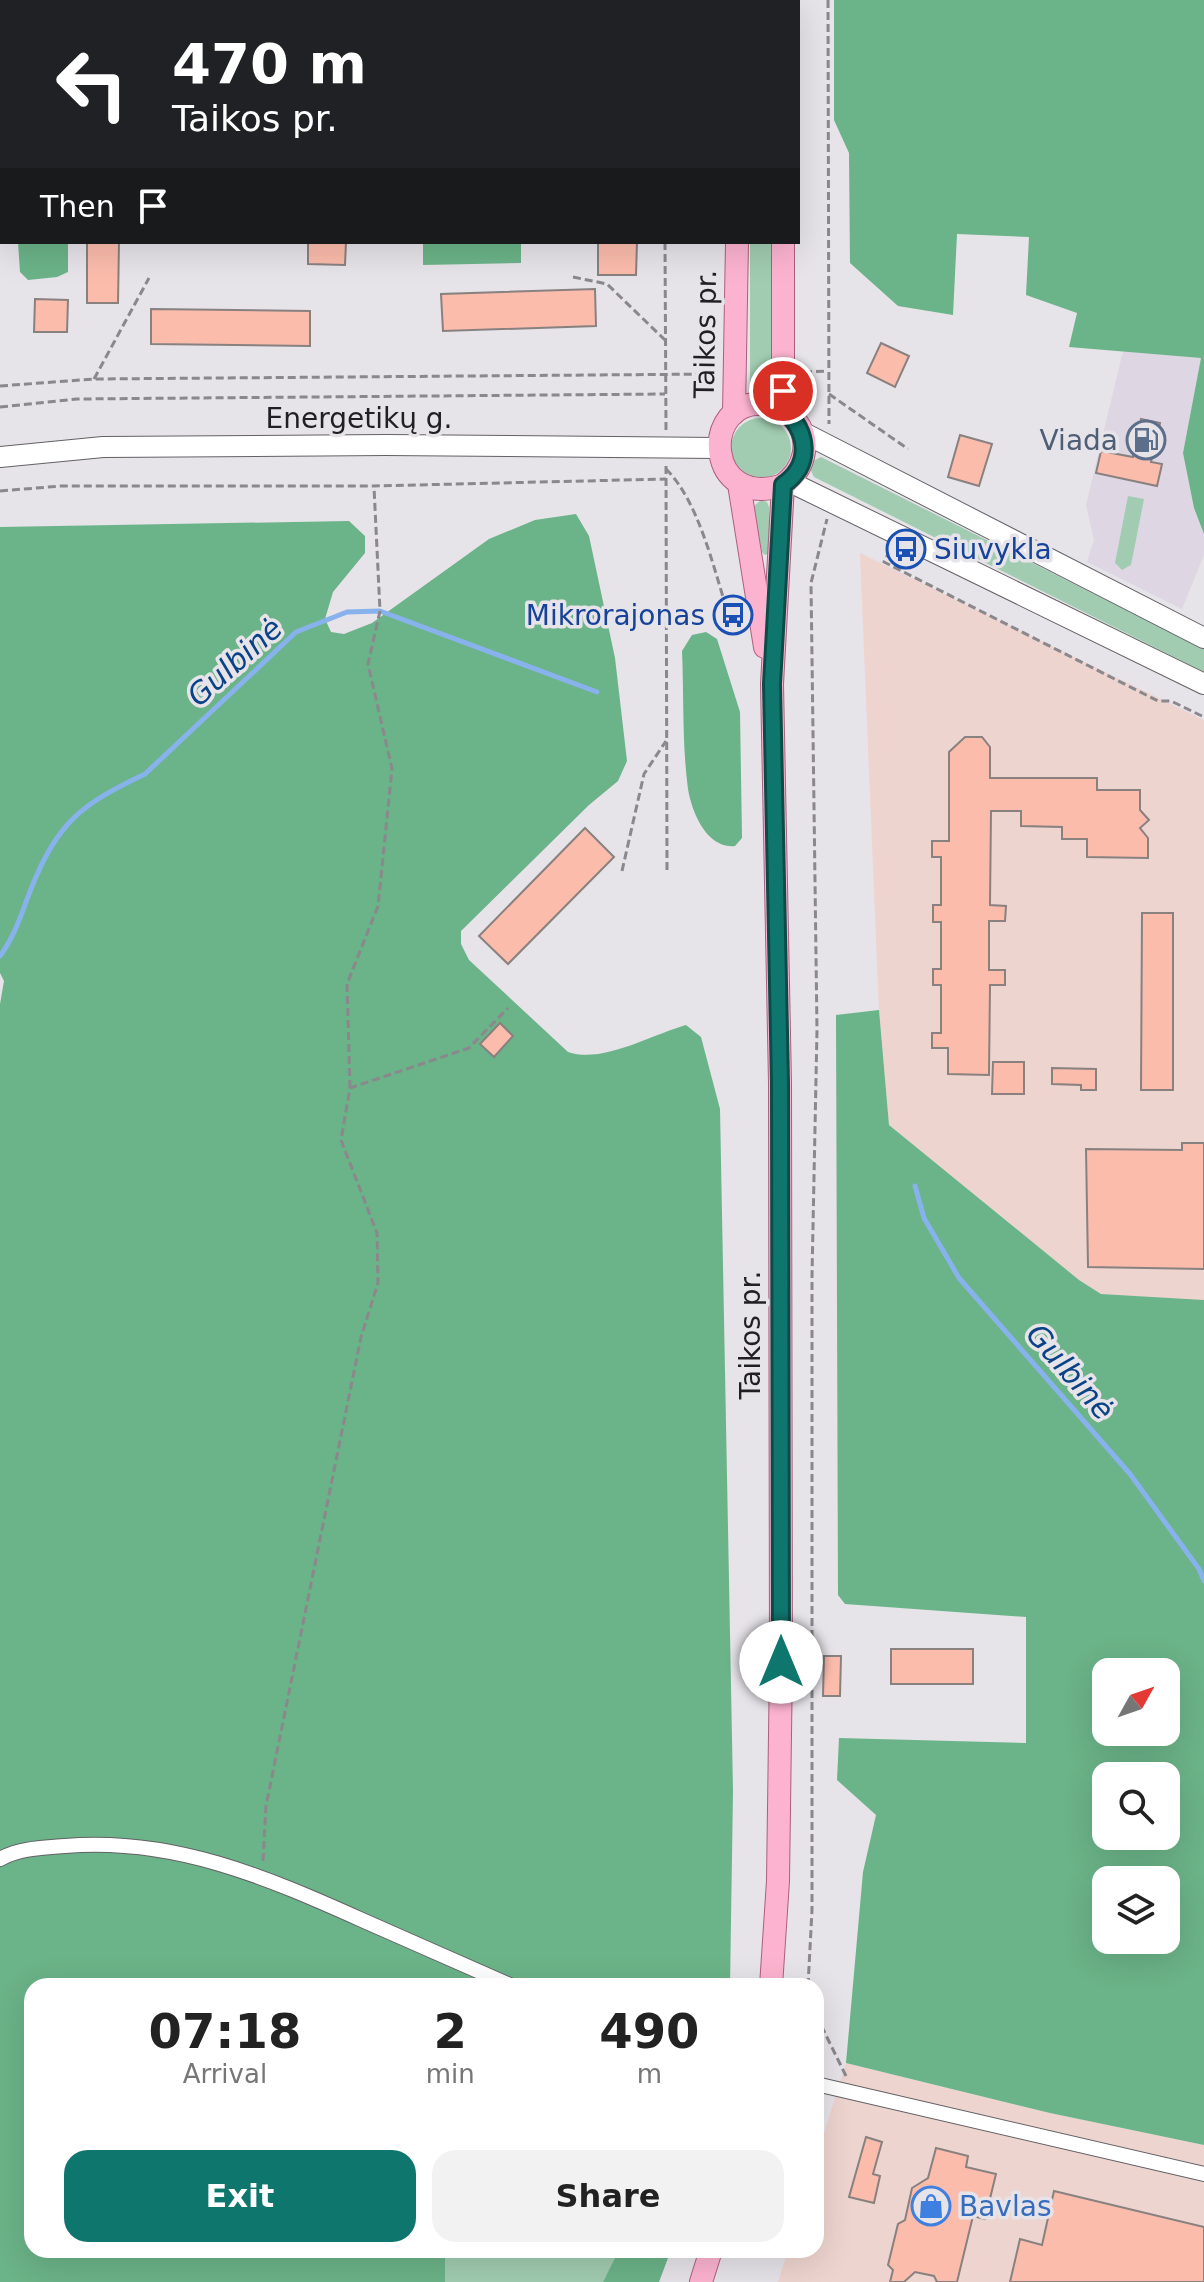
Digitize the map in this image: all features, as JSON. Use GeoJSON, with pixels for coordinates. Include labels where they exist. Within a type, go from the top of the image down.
{"type":"FeatureCollection","features":[{"type":"Feature","properties":{"kind":"main road"},"geometry":{"type":"LineString","coordinates":[[783,244],[783,409],[795,419],[802,432],[1204,638]]}},
{"type":"Feature","properties":{"kind":"main road","name":"Taikos pr."},"geometry":{"type":"LineString","coordinates":[[734,246],[734,413],[720,435],[718,448],[721,462],[739,484],[772,684]]}},
{"type":"Feature","properties":{"kind":"main road","name":"Taikos pr."},"geometry":{"type":"LineString","coordinates":[[734,413],[758,403],[783,409]]}},
{"type":"Feature","properties":{"kind":"main road","name":"Taikos pr."},"geometry":{"type":"LineString","coordinates":[[772,1978],[778,1881],[781,1662],[780,1083],[772,684],[786,483],[798,471],[803,459],[805,445],[802,432]]}},
{"type":"Feature","properties":{"kind":"main road","name":"Energetikų g."},"geometry":{"type":"LineString","coordinates":[[0,457],[103,447],[386,445],[666,459],[718,448]]}},
{"type":"Feature","properties":{"kind":"main road"},"geometry":{"type":"LineString","coordinates":[[739,484],[768,490],[786,483],[1204,684]]}},
{"type":"Feature","properties":{"kind":"main road"},"geometry":{"type":"LineString","coordinates":[[701,2282],[708,2258]]}},
{"type":"Feature","properties":{"kind":"street"},"geometry":{"type":"LineString","coordinates":[[0,1859],[11,1853],[32,1849],[76,1845],[139,1847],[207,1858],[262,1876],[494,1978]]}},
{"type":"Feature","properties":{"kind":"street"},"geometry":{"type":"LineString","coordinates":[[824,2086],[1204,2174]]}},
{"type":"Feature","properties":{"kind":"path"},"geometry":{"type":"LineString","coordinates":[[828,0],[829,445]]}},
{"type":"Feature","properties":{"kind":"path"},"geometry":{"type":"LineString","coordinates":[[665,244],[667,872]]}},
{"type":"Feature","properties":{"kind":"path"},"geometry":{"type":"LineString","coordinates":[[573,277],[607,284],[665,340]]}},
{"type":"Feature","properties":{"kind":"path"},"geometry":{"type":"LineString","coordinates":[[94,379],[149,278]]}},
{"type":"Feature","properties":{"kind":"path"},"geometry":{"type":"LineString","coordinates":[[0,386],[94,379],[666,374]]}},
{"type":"Feature","properties":{"kind":"path"},"geometry":{"type":"LineString","coordinates":[[0,407],[77,399],[665,394]]}},
{"type":"Feature","properties":{"kind":"path"},"geometry":{"type":"LineString","coordinates":[[828,394],[908,449]]}},
{"type":"Feature","properties":{"kind":"path"},"geometry":{"type":"LineString","coordinates":[[666,459],[689,502],[729,616],[733,615]]}},
{"type":"Feature","properties":{"kind":"path"},"geometry":{"type":"LineString","coordinates":[[0,491],[61,486],[374,486],[666,479]]}},
{"type":"Feature","properties":{"kind":"path"},"geometry":{"type":"LineString","coordinates":[[262,1876],[266,1806],[361,1337],[378,1283],[377,1233],[341,1140],[350,1088],[347,984],[378,906],[392,769],[368,664],[380,611],[374,486]]}},
{"type":"Feature","properties":{"kind":"path"},"geometry":{"type":"LineString","coordinates":[[808,1978],[812,1910],[812,1276],[817,1045],[811,583],[831,504]]}},
{"type":"Feature","properties":{"kind":"path"},"geometry":{"type":"LineString","coordinates":[[896,535],[884,562],[1158,701],[1171,701],[1204,717]]}},
{"type":"Feature","properties":{"kind":"path"},"geometry":{"type":"LineString","coordinates":[[622,871],[644,774],[666,741]]}},
{"type":"Feature","properties":{"kind":"path"},"geometry":{"type":"LineString","coordinates":[[350,1088],[469,1048],[508,1008]]}},
{"type":"Feature","properties":{"kind":"path"},"geometry":{"type":"LineString","coordinates":[[824,2031],[854,2093]]}},
{"type":"Feature","properties":{"kind":"shaded area"},"geometry":{"type":"Polygon","coordinates":[[[1123,351],[1202,358],[1183,453],[1194,508],[1204,534],[1204,555],[1182,609],[1087,562],[1094,540],[1086,505],[1123,351]]]}},
{"type":"Feature","properties":{"kind":"shaded area"},"geometry":{"type":"Polygon","coordinates":[[[860,553],[1204,720],[1204,1300],[1101,1294],[1079,1280],[889,1125],[879,1010],[860,553]]]}},
{"type":"Feature","properties":{"kind":"shaded area"},"geometry":{"type":"Polygon","coordinates":[[[846,2063],[1050,2113],[1204,2145],[1204,2282],[778,2282],[786,2258],[824,2258],[824,2133],[846,2063]]]}},
{"type":"Feature","properties":{"kind":"green space"},"geometry":{"type":"Polygon","coordinates":[[[834,0],[1204,0],[1204,534],[1194,508],[1183,453],[1201,358],[1069,347],[1077,313],[1026,295],[1029,237],[957,234],[953,315],[898,306],[850,263],[849,153],[834,120],[834,0]]]}},
{"type":"Feature","properties":{"kind":"green space"},"geometry":{"type":"Polygon","coordinates":[[[18,244],[68,244],[68,272],[57,277],[28,280],[20,272],[18,244]]]}},
{"type":"Feature","properties":{"kind":"green space"},"geometry":{"type":"Polygon","coordinates":[[[423,244],[521,244],[521,263],[423,265],[423,244]]]}},
{"type":"Feature","properties":{"kind":"green space"},"geometry":{"type":"Polygon","coordinates":[[[750,244],[771,244],[771,386],[770,391],[760,395],[755,394],[750,385],[750,244]]]}},
{"type":"Feature","properties":{"kind":"green space"},"geometry":{"type":"Polygon","coordinates":[[[761,418],[782,427],[791,448],[782,469],[761,478],[740,469],[731,448],[740,427],[761,418]]]}},
{"type":"Feature","properties":{"kind":"green space"},"geometry":{"type":"Polygon","coordinates":[[[821,457],[1204,649],[1204,672],[814,477],[809,467],[811,462],[821,457]]]}},
{"type":"Feature","properties":{"kind":"green space"},"geometry":{"type":"Polygon","coordinates":[[[1128,496],[1144,499],[1131,565],[1122,570],[1115,563],[1128,496]]]}},
{"type":"Feature","properties":{"kind":"green space"},"geometry":{"type":"Polygon","coordinates":[[[761,500],[767,502],[769,507],[771,553],[765,555],[754,506],[761,500]]]}},
{"type":"Feature","properties":{"kind":"green space"},"geometry":{"type":"Polygon","coordinates":[[[576,514],[589,536],[615,658],[627,761],[618,781],[589,805],[461,931],[461,944],[469,960],[568,1052],[581,1055],[611,1051],[686,1025],[701,1037],[720,1109],[733,1791],[730,1978],[24,1978],[24,2258],[445,2258],[445,2282],[0,2282],[0,1004],[4,981],[0,973],[0,527],[349,521],[365,536],[365,553],[333,592],[325,619],[331,632],[344,634],[372,623],[489,539],[535,520],[576,514]]]}},
{"type":"Feature","properties":{"kind":"green space"},"geometry":{"type":"Polygon","coordinates":[[[706,632],[717,639],[740,712],[742,838],[735,846],[716,842],[702,828],[688,789],[682,651],[692,635],[706,632]]]}},
{"type":"Feature","properties":{"kind":"green space"},"geometry":{"type":"Polygon","coordinates":[[[879,1010],[889,1125],[1079,1280],[1101,1294],[1204,1300],[1204,2145],[1050,2113],[846,2063],[863,1872],[876,1815],[837,1780],[839,1738],[1026,1743],[1026,1617],[845,1604],[838,1595],[836,1015],[879,1010]]]}},
{"type":"Feature","properties":{"kind":"green space"},"geometry":{"type":"Polygon","coordinates":[[[445,2258],[616,2258],[603,2282],[445,2282],[445,2258]]]}},
{"type":"Feature","properties":{"kind":"green space"},"geometry":{"type":"Polygon","coordinates":[[[615,2258],[668,2258],[659,2282],[603,2282],[615,2258]]]}},
{"type":"Feature","properties":{"kind":"building"},"geometry":{"type":"Polygon","coordinates":[[[87,244],[119,244],[118,303],[87,303],[87,244]]]}},
{"type":"Feature","properties":{"kind":"building"},"geometry":{"type":"Polygon","coordinates":[[[308,244],[346,244],[345,265],[308,264],[308,244]]]}},
{"type":"Feature","properties":{"kind":"building"},"geometry":{"type":"Polygon","coordinates":[[[598,244],[637,244],[636,275],[598,275],[598,244]]]}},
{"type":"Feature","properties":{"kind":"building"},"geometry":{"type":"Polygon","coordinates":[[[595,289],[596,326],[443,331],[441,294],[595,289]]]}},
{"type":"Feature","properties":{"kind":"building"},"geometry":{"type":"Polygon","coordinates":[[[35,299],[68,300],[67,332],[34,332],[35,299]]]}},
{"type":"Feature","properties":{"kind":"building"},"geometry":{"type":"Polygon","coordinates":[[[151,309],[310,311],[310,346],[151,344],[151,309]]]}},
{"type":"Feature","properties":{"kind":"building"},"geometry":{"type":"Polygon","coordinates":[[[881,343],[909,356],[895,387],[867,373],[881,343]]]}},
{"type":"Feature","properties":{"kind":"building"},"geometry":{"type":"Polygon","coordinates":[[[1141,419],[1160,423],[1151,462],[1162,464],[1157,486],[1096,473],[1101,451],[1133,457],[1141,419]]]}},
{"type":"Feature","properties":{"kind":"building"},"geometry":{"type":"Polygon","coordinates":[[[960,435],[992,444],[979,486],[948,477],[960,435]]]}},
{"type":"Feature","properties":{"kind":"building"},"geometry":{"type":"Polygon","coordinates":[[[965,737],[982,737],[990,747],[990,778],[1097,778],[1097,790],[1140,790],[1140,810],[1149,820],[1140,828],[1148,838],[1148,858],[1087,857],[1087,839],[1062,839],[1062,827],[1021,826],[1021,811],[991,811],[990,905],[1006,906],[1005,921],[989,921],[989,970],[1005,970],[1005,985],[990,985],[989,1075],[948,1074],[948,1048],[932,1048],[932,1033],[941,1033],[941,985],[933,985],[933,969],[941,969],[941,922],[933,922],[933,905],[941,905],[941,857],[932,857],[932,841],[949,841],[949,752],[965,737]]]}},
{"type":"Feature","properties":{"kind":"building"},"geometry":{"type":"Polygon","coordinates":[[[585,828],[614,857],[508,964],[479,936],[585,828]]]}},
{"type":"Feature","properties":{"kind":"building"},"geometry":{"type":"Polygon","coordinates":[[[1142,913],[1173,913],[1173,1090],[1141,1090],[1142,913]]]}},
{"type":"Feature","properties":{"kind":"building"},"geometry":{"type":"Polygon","coordinates":[[[500,1023],[513,1036],[494,1057],[480,1044],[500,1023]]]}},
{"type":"Feature","properties":{"kind":"building"},"geometry":{"type":"Polygon","coordinates":[[[993,1062],[1024,1062],[1024,1094],[992,1094],[993,1062]]]}},
{"type":"Feature","properties":{"kind":"building"},"geometry":{"type":"Polygon","coordinates":[[[1052,1068],[1096,1069],[1096,1090],[1081,1090],[1081,1085],[1052,1084],[1052,1068]]]}},
{"type":"Feature","properties":{"kind":"building"},"geometry":{"type":"Polygon","coordinates":[[[1182,1143],[1204,1143],[1204,1269],[1088,1267],[1086,1149],[1182,1150],[1182,1143]]]}},
{"type":"Feature","properties":{"kind":"building"},"geometry":{"type":"Polygon","coordinates":[[[891,1649],[973,1649],[973,1684],[891,1684],[891,1649]]]}},
{"type":"Feature","properties":{"kind":"building"},"geometry":{"type":"Polygon","coordinates":[[[824,1656],[841,1656],[840,1696],[823,1696],[824,1656]]]}},
{"type":"Feature","properties":{"kind":"building"},"geometry":{"type":"Polygon","coordinates":[[[866,2137],[882,2142],[873,2174],[880,2176],[874,2203],[849,2197],[866,2137]]]}},
{"type":"Feature","properties":{"kind":"building"},"geometry":{"type":"Polygon","coordinates":[[[936,2148],[968,2156],[966,2167],[996,2174],[985,2219],[973,2216],[957,2282],[937,2282],[934,2276],[915,2272],[904,2282],[890,2282],[893,2270],[888,2265],[898,2224],[905,2220],[912,2188],[928,2178],[936,2148]]]}},
{"type":"Feature","properties":{"kind":"building"},"geometry":{"type":"Polygon","coordinates":[[[1054,2191],[1204,2227],[1204,2282],[1010,2282],[1020,2239],[1042,2245],[1054,2191]]]}},
{"type":"Feature","properties":{"kind":"waterway","name":"Gulbinė"},"geometry":{"type":"LineString","coordinates":[[0,956],[14,932],[41,866],[62,831],[104,795],[145,774],[296,632],[347,612],[380,611],[597,692]]}},
{"type":"Feature","properties":{"kind":"waterway","name":"Gulbinė"},"geometry":{"type":"LineString","coordinates":[[915,1186],[924,1218],[959,1278],[1130,1474],[1199,1569],[1204,1581]]}},
{"type":"Feature","properties":{"kind":"place","name":"Viada"},"geometry":{"type":"Point","coordinates":[1146,440]}},
{"type":"Feature","properties":{"kind":"place","name":"Siuvykla"},"geometry":{"type":"Point","coordinates":[906,549]}},
{"type":"Feature","properties":{"kind":"place","name":"Mikrorajonas"},"geometry":{"type":"Point","coordinates":[733,615]}},
{"type":"Feature","properties":{"kind":"place","name":"Bavlas"},"geometry":{"type":"Point","coordinates":[931,2206]}},
{"type":"Feature","properties":{"kind":"route"},"geometry":{"type":"LineString","coordinates":[[781,1662],[780,1083],[772,684],[783,485],[798,471],[805,445],[795,419],[783,409],[783,391]]}}]}
